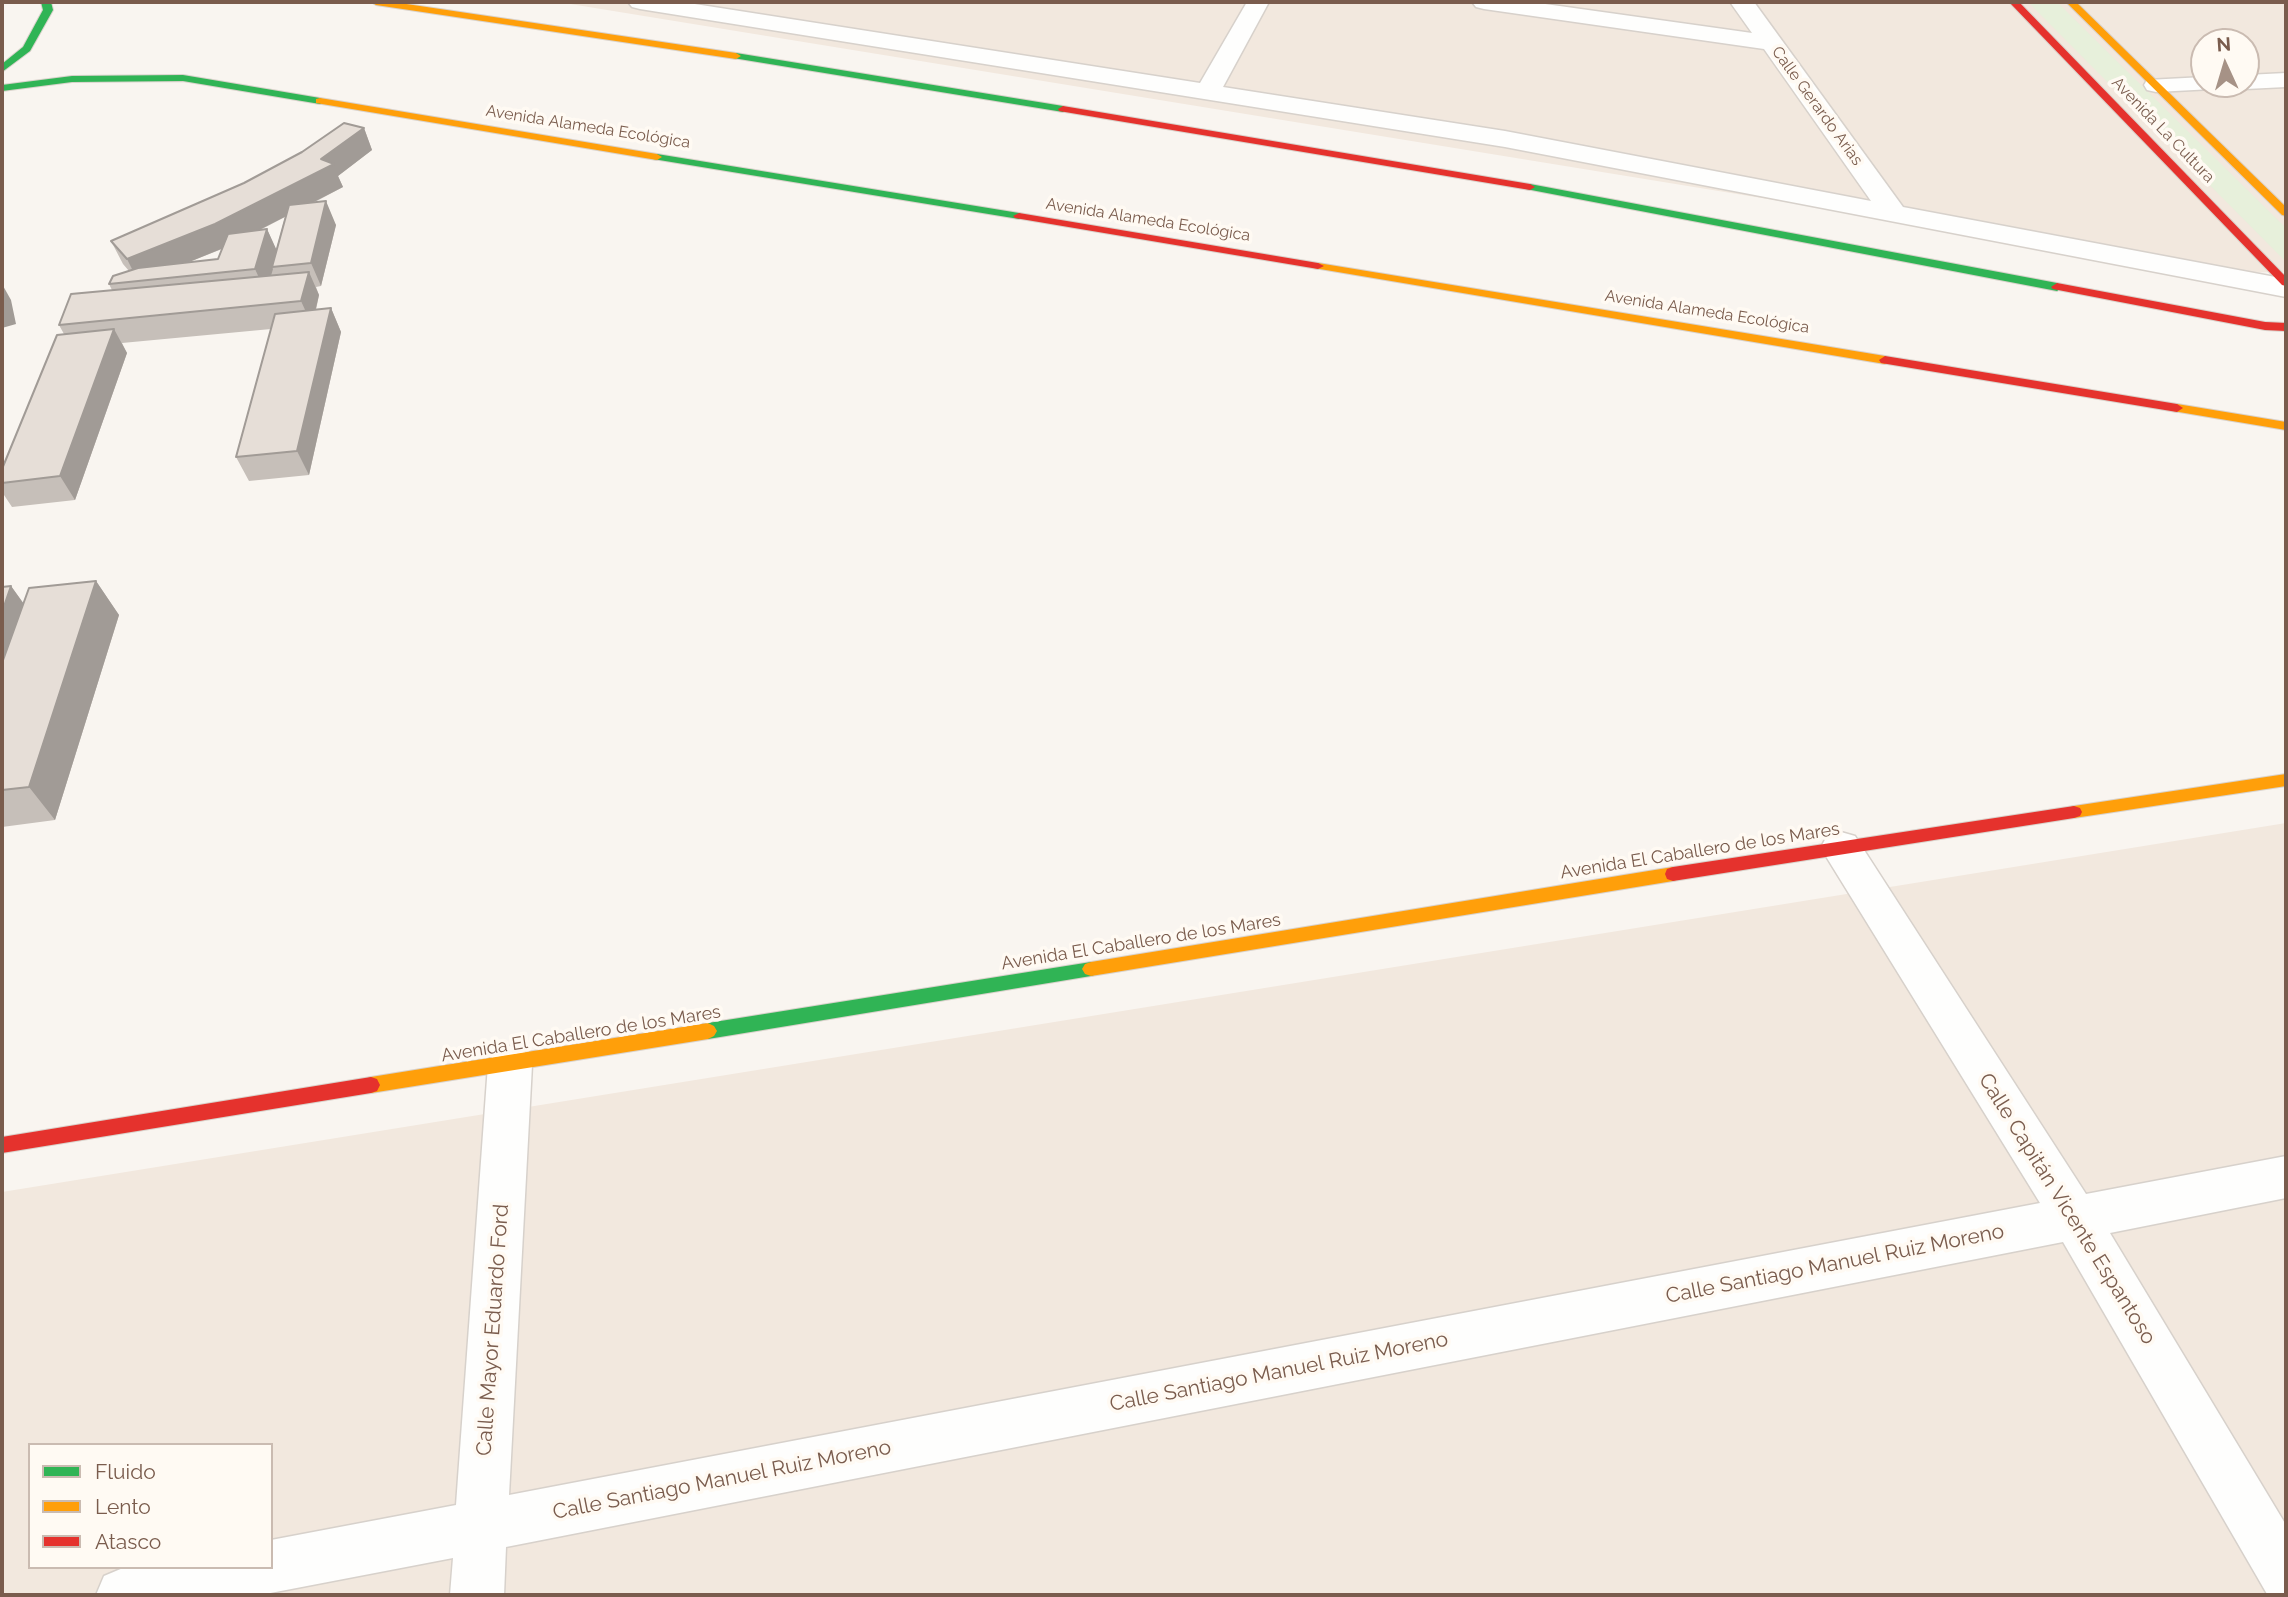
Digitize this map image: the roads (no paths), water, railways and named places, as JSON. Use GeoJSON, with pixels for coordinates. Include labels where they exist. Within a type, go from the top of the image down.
{"type":"FeatureCollection","features":[{"type":"Feature","properties":{"kind":"main road"},"geometry":{"type":"LineString","coordinates":[[2,69],[27,50],[48,10],[46,2]]}},
{"type":"Feature","properties":{"kind":"main road"},"geometry":{"type":"LineString","coordinates":[[376,2],[756,59],[1443,171],[2265,326],[2286,327]]}},
{"type":"Feature","properties":{"kind":"main road","name":"Avenida La Cultura"},"geometry":{"type":"LineString","coordinates":[[2014,2],[2286,286]]}},
{"type":"Feature","properties":{"kind":"main road","name":"Avenida La Cultura"},"geometry":{"type":"LineString","coordinates":[[2071,2],[2286,214]]}},
{"type":"Feature","properties":{"kind":"main road","name":"Avenida Alameda Ecológica"},"geometry":{"type":"LineString","coordinates":[[2,88],[72,79],[183,78],[2286,426]]}},
{"type":"Feature","properties":{"kind":"main road","name":"Avenida El Caballero de los Mares"},"geometry":{"type":"LineString","coordinates":[[2,1145],[510,1065],[1841,847],[2286,780]]}},
{"type":"Feature","properties":{"kind":"street"},"geometry":{"type":"LineString","coordinates":[[640,2],[1209,90],[1504,139],[2286,286]]}},
{"type":"Feature","properties":{"kind":"street"},"geometry":{"type":"LineString","coordinates":[[756,59],[810,2]]}},
{"type":"Feature","properties":{"kind":"street"},"geometry":{"type":"LineString","coordinates":[[1209,90],[1258,2]]}},
{"type":"Feature","properties":{"kind":"street"},"geometry":{"type":"LineString","coordinates":[[1484,2],[1772,43]]}},
{"type":"Feature","properties":{"kind":"street","name":"Calle Gerardo Arias"},"geometry":{"type":"LineString","coordinates":[[1742,2],[1892,211]]}},
{"type":"Feature","properties":{"kind":"street"},"geometry":{"type":"LineString","coordinates":[[2260,81],[2286,80]]}},
{"type":"Feature","properties":{"kind":"street"},"geometry":{"type":"LineString","coordinates":[[2156,85],[2190,84]]}},
{"type":"Feature","properties":{"kind":"street","name":"Calle Capitán Vicente Espantoso"},"geometry":{"type":"LineString","coordinates":[[1841,847],[2075,1218],[2286,1575]]}},
{"type":"Feature","properties":{"kind":"street","name":"Calle Mayor Eduardo Ford"},"geometry":{"type":"LineString","coordinates":[[477,1595],[510,1065]]}},
{"type":"Feature","properties":{"kind":"street","name":"Calle Santiago Manuel Ruiz Moreno"},"geometry":{"type":"LineString","coordinates":[[273,1566],[2286,1177]]}},
{"type":"Feature","properties":{"kind":"street","name":"Calle Santiago Manuel Ruiz Moreno"},"geometry":{"type":"LineString","coordinates":[[123,1595],[260,1569]]}}]}
